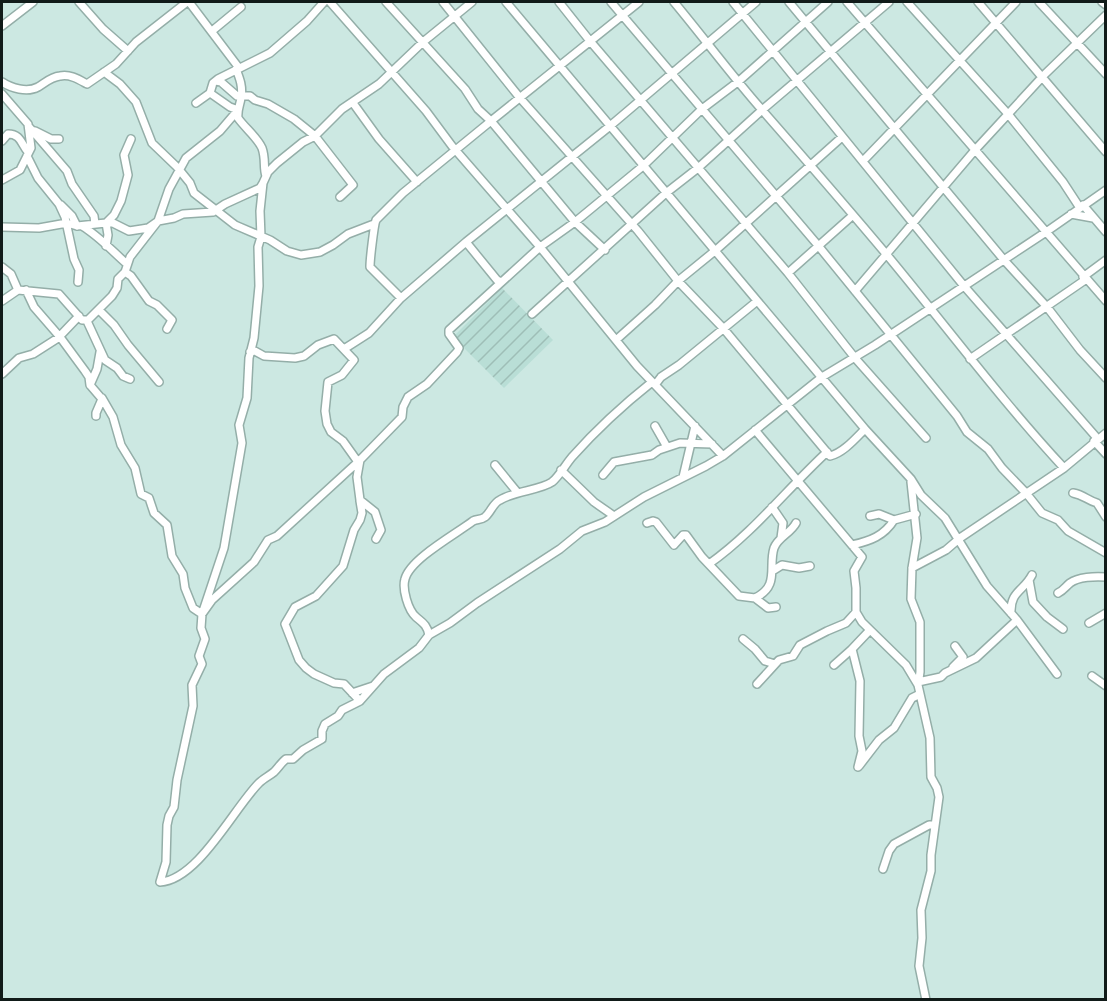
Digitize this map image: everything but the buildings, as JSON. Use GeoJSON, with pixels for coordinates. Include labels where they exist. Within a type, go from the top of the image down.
{"type":"FeatureCollection","features":[{"type":"Feature","properties":{"kind":"street"},"geometry":{"type":"LineString","coordinates":[[2,26],[33,2]]}},
{"type":"Feature","properties":{"kind":"street"},"geometry":{"type":"LineString","coordinates":[[79,2],[103,29],[128,51]]}},
{"type":"Feature","properties":{"kind":"street"},"geometry":{"type":"LineString","coordinates":[[2,82],[10,88],[33,89],[62,75],[76,77],[87,84],[116,64],[142,36],[188,2],[212,31],[237,68],[241,80],[242,96],[238,118],[261,146],[266,161],[260,211],[259,286],[254,338],[250,352],[247,398],[239,425],[242,443],[224,548],[202,614],[201,628],[205,639],[199,657],[202,664],[192,685],[193,706],[177,780],[174,807],[167,825],[166,862],[160,882],[176,878],[200,857],[213,844],[259,782],[286,759],[292,759],[319,742],[323,738],[322,731],[325,724],[357,702],[384,674],[419,648],[429,635],[445,627],[477,603],[560,549],[582,531],[596,526],[644,497],[723,456],[822,377],[891,335],[1106,190]]}},
{"type":"Feature","properties":{"kind":"street"},"geometry":{"type":"LineString","coordinates":[[196,103],[210,93],[213,83],[237,68],[270,54],[307,21],[324,2]]}},
{"type":"Feature","properties":{"kind":"street"},"geometry":{"type":"LineString","coordinates":[[330,2],[426,111],[455,149],[540,247],[653,384],[723,456]]}},
{"type":"Feature","properties":{"kind":"street"},"geometry":{"type":"LineString","coordinates":[[386,2],[465,89],[478,109],[491,121],[575,222],[605,250]]}},
{"type":"Feature","properties":{"kind":"street"},"geometry":{"type":"LineString","coordinates":[[443,2],[520,98],[607,195],[678,280],[723,328],[826,452],[830,456],[834,455],[865,429]]}},
{"type":"Feature","properties":{"kind":"street"},"geometry":{"type":"LineString","coordinates":[[80,226],[113,223],[129,231],[148,228],[158,221],[183,214],[217,212],[225,204],[260,188],[277,163],[296,147],[315,136],[342,109],[353,104],[379,84],[390,71],[472,2]]}},
{"type":"Feature","properties":{"kind":"street"},"geometry":{"type":"LineString","coordinates":[[519,2],[508,5],[560,64],[853,416],[911,479],[921,495],[945,518],[960,538],[987,586],[1009,608],[1057,674]]}},
{"type":"Feature","properties":{"kind":"street"},"geometry":{"type":"LineString","coordinates":[[559,2],[788,273],[855,358],[926,438]]}},
{"type":"Feature","properties":{"kind":"street"},"geometry":{"type":"LineString","coordinates":[[611,2],[673,72],[819,247],[967,432],[988,449],[1042,513],[1058,520],[1068,531],[1106,553]]}},
{"type":"Feature","properties":{"kind":"street"},"geometry":{"type":"LineString","coordinates":[[401,298],[370,267],[375,234],[374,224],[377,218],[455,149],[639,2]]}},
{"type":"Feature","properties":{"kind":"street"},"geometry":{"type":"LineString","coordinates":[[674,2],[762,110],[811,164],[886,254],[1020,420],[1064,468]]}},
{"type":"Feature","properties":{"kind":"street"},"geometry":{"type":"LineString","coordinates":[[733,2],[964,286],[1007,333],[1089,431],[1099,439],[1106,454]]}},
{"type":"Feature","properties":{"kind":"street"},"geometry":{"type":"LineString","coordinates":[[344,349],[369,333],[401,298],[466,242],[610,126],[756,2]]}},
{"type":"Feature","properties":{"kind":"street"},"geometry":{"type":"LineString","coordinates":[[789,2],[1004,260],[1106,378]]}},
{"type":"Feature","properties":{"kind":"street"},"geometry":{"type":"LineString","coordinates":[[202,614],[212,600],[254,562],[267,540],[277,536],[359,461],[402,417],[403,407],[408,397],[427,384],[457,352],[459,348],[449,334],[449,330],[540,247],[575,222],[643,166],[702,109],[739,81],[828,2]]}},
{"type":"Feature","properties":{"kind":"street"},"geometry":{"type":"LineString","coordinates":[[847,2],[1106,301]]}},
{"type":"Feature","properties":{"kind":"street"},"geometry":{"type":"LineString","coordinates":[[532,314],[666,193],[698,168],[831,50],[889,2]]}},
{"type":"Feature","properties":{"kind":"street"},"geometry":{"type":"LineString","coordinates":[[907,2],[1008,114],[1081,206],[1106,232]]}},
{"type":"Feature","properties":{"kind":"street"},"geometry":{"type":"LineString","coordinates":[[978,2],[1106,152]]}},
{"type":"Feature","properties":{"kind":"street"},"geometry":{"type":"LineString","coordinates":[[863,161],[1016,2]]}},
{"type":"Feature","properties":{"kind":"street"},"geometry":{"type":"LineString","coordinates":[[1039,2],[1106,74]]}},
{"type":"Feature","properties":{"kind":"street"},"geometry":{"type":"LineString","coordinates":[[1102,2],[1106,5]]}},
{"type":"Feature","properties":{"kind":"street"},"geometry":{"type":"LineString","coordinates":[[212,31],[241,7]]}},
{"type":"Feature","properties":{"kind":"street"},"geometry":{"type":"LineString","coordinates":[[855,291],[975,150],[1042,77],[1106,15]]}},
{"type":"Feature","properties":{"kind":"street"},"geometry":{"type":"LineString","coordinates":[[106,71],[136,102],[152,143],[190,183],[194,193],[202,201],[235,225],[270,240],[286,251],[301,255],[320,252],[348,234],[374,224]]}},
{"type":"Feature","properties":{"kind":"street"},"geometry":{"type":"LineString","coordinates":[[219,80],[232,93],[250,96],[268,104],[294,119],[315,136],[353,184],[340,197]]}},
{"type":"Feature","properties":{"kind":"street"},"geometry":{"type":"LineString","coordinates":[[210,93],[238,110]]}},
{"type":"Feature","properties":{"kind":"street"},"geometry":{"type":"LineString","coordinates":[[2,94],[67,171],[72,184],[94,216],[95,224]]}},
{"type":"Feature","properties":{"kind":"street"},"geometry":{"type":"LineString","coordinates":[[353,104],[379,139],[417,182]]}},
{"type":"Feature","properties":{"kind":"street"},"geometry":{"type":"LineString","coordinates":[[87,321],[116,290],[118,279],[125,272],[130,257],[158,221],[169,189],[186,158],[220,131],[238,110]]}},
{"type":"Feature","properties":{"kind":"street"},"geometry":{"type":"LineString","coordinates":[[30,128],[51,139],[59,139]]}},
{"type":"Feature","properties":{"kind":"street"},"geometry":{"type":"LineString","coordinates":[[2,180],[20,170],[31,148],[28,133],[30,128]]}},
{"type":"Feature","properties":{"kind":"street"},"geometry":{"type":"LineString","coordinates":[[2,141],[8,134],[20,138],[38,178],[80,226]]}},
{"type":"Feature","properties":{"kind":"street"},"geometry":{"type":"LineString","coordinates":[[616,340],[655,305],[678,280],[716,250],[843,137]]}},
{"type":"Feature","properties":{"kind":"street"},"geometry":{"type":"LineString","coordinates":[[106,223],[114,215],[121,201],[128,175],[124,155],[130,139]]}},
{"type":"Feature","properties":{"kind":"street"},"geometry":{"type":"LineString","coordinates":[[59,204],[67,224],[74,259],[79,270],[78,282]]}},
{"type":"Feature","properties":{"kind":"street"},"geometry":{"type":"LineString","coordinates":[[1071,214],[1092,218]]}},
{"type":"Feature","properties":{"kind":"street"},"geometry":{"type":"LineString","coordinates":[[788,273],[852,216]]}},
{"type":"Feature","properties":{"kind":"street"},"geometry":{"type":"LineString","coordinates":[[106,223],[108,235],[106,246]]}},
{"type":"Feature","properties":{"kind":"street"},"geometry":{"type":"LineString","coordinates":[[2,227],[39,228],[67,224],[80,226],[94,232],[127,264]]}},
{"type":"Feature","properties":{"kind":"street"},"geometry":{"type":"LineString","coordinates":[[466,242],[501,282]]}},
{"type":"Feature","properties":{"kind":"street"},"geometry":{"type":"LineString","coordinates":[[970,359],[1047,307],[1106,260]]}},
{"type":"Feature","properties":{"kind":"street"},"geometry":{"type":"LineString","coordinates":[[2,267],[13,276],[34,307],[60,337],[89,377],[90,385],[102,398],[113,417],[121,445],[135,468],[141,494],[149,498],[154,513],[166,522],[172,556],[183,574],[185,588],[193,608],[202,614]]}},
{"type":"Feature","properties":{"kind":"street"},"geometry":{"type":"LineString","coordinates":[[125,272],[131,276],[149,301],[157,305],[171,319],[172,322],[167,328]]}},
{"type":"Feature","properties":{"kind":"street"},"geometry":{"type":"LineString","coordinates":[[2,301],[22,290],[59,294],[82,320],[87,321],[105,360],[117,368],[123,376],[130,379]]}},
{"type":"Feature","properties":{"kind":"street"},"geometry":{"type":"LineString","coordinates":[[429,635],[424,622],[416,617],[408,606],[404,585],[409,570],[429,550],[474,520],[483,518],[497,501],[517,492],[552,482],[613,414],[679,365],[756,302]]}},
{"type":"Feature","properties":{"kind":"street"},"geometry":{"type":"LineString","coordinates":[[99,310],[159,381]]}},
{"type":"Feature","properties":{"kind":"street"},"geometry":{"type":"LineString","coordinates":[[2,374],[19,358],[33,354],[60,337],[79,316]]}},
{"type":"Feature","properties":{"kind":"street"},"geometry":{"type":"LineString","coordinates":[[250,352],[255,351],[264,357],[304,357],[318,345],[334,339],[354,360],[342,375],[328,382],[326,411],[327,424],[331,432],[343,441],[359,461],[357,477],[362,513],[354,530],[344,566],[316,596],[295,607],[285,624],[299,660],[306,668],[334,683],[344,684],[357,702]]}},
{"type":"Feature","properties":{"kind":"street"},"geometry":{"type":"LineString","coordinates":[[90,385],[97,369],[100,352]]}},
{"type":"Feature","properties":{"kind":"street"},"geometry":{"type":"LineString","coordinates":[[96,416],[102,398]]}},
{"type":"Feature","properties":{"kind":"street"},"geometry":{"type":"LineString","coordinates":[[853,416],[859,429],[857,438]]}},
{"type":"Feature","properties":{"kind":"street"},"geometry":{"type":"LineString","coordinates":[[655,426],[667,447]]}},
{"type":"Feature","properties":{"kind":"street"},"geometry":{"type":"LineString","coordinates":[[683,477],[695,426]]}},
{"type":"Feature","properties":{"kind":"street"},"geometry":{"type":"LineString","coordinates":[[755,430],[862,558],[854,571],[856,612],[870,630],[906,665],[918,683]]}},
{"type":"Feature","properties":{"kind":"street"},"geometry":{"type":"LineString","coordinates":[[912,568],[953,546],[960,538],[1064,468],[1099,439]]}},
{"type":"Feature","properties":{"kind":"street"},"geometry":{"type":"LineString","coordinates":[[603,475],[614,462],[652,455],[680,443],[712,444]]}},
{"type":"Feature","properties":{"kind":"street"},"geometry":{"type":"LineString","coordinates":[[709,564],[746,534],[826,452]]}},
{"type":"Feature","properties":{"kind":"street"},"geometry":{"type":"LineString","coordinates":[[495,465],[517,492]]}},
{"type":"Feature","properties":{"kind":"street"},"geometry":{"type":"LineString","coordinates":[[561,470],[594,502],[614,516]]}},
{"type":"Feature","properties":{"kind":"street"},"geometry":{"type":"LineString","coordinates":[[911,479],[917,538],[912,568],[911,599],[920,622],[918,683],[930,738],[931,777],[939,793],[931,871],[921,910],[922,938],[919,966],[926,999]]}},
{"type":"Feature","properties":{"kind":"street"},"geometry":{"type":"LineString","coordinates":[[1073,493],[1083,495],[1090,502],[1097,503],[1106,517]]}},
{"type":"Feature","properties":{"kind":"street"},"geometry":{"type":"LineString","coordinates":[[360,500],[376,515],[381,530],[376,539]]}},
{"type":"Feature","properties":{"kind":"street"},"geometry":{"type":"LineString","coordinates":[[772,507],[783,523],[781,538]]}},
{"type":"Feature","properties":{"kind":"street"},"geometry":{"type":"LineString","coordinates":[[870,516],[879,514],[894,520],[916,514]]}},
{"type":"Feature","properties":{"kind":"street"},"geometry":{"type":"LineString","coordinates":[[647,523],[653,520],[656,522],[674,545],[683,535],[686,535],[739,596],[755,598],[768,608],[776,607]]}},
{"type":"Feature","properties":{"kind":"street"},"geometry":{"type":"LineString","coordinates":[[852,545],[868,541],[888,530],[894,520]]}},
{"type":"Feature","properties":{"kind":"street"},"geometry":{"type":"LineString","coordinates":[[774,570],[772,563],[774,548],[796,523]]}},
{"type":"Feature","properties":{"kind":"street"},"geometry":{"type":"LineString","coordinates":[[755,598],[768,588],[774,570],[780,565],[799,568],[810,566]]}},
{"type":"Feature","properties":{"kind":"street"},"geometry":{"type":"LineString","coordinates":[[1058,592],[1062,592],[1075,580],[1096,576],[1106,578]]}},
{"type":"Feature","properties":{"kind":"street"},"geometry":{"type":"LineString","coordinates":[[1009,608],[1013,596],[1030,578],[1033,602],[1063,629]]}},
{"type":"Feature","properties":{"kind":"street"},"geometry":{"type":"LineString","coordinates":[[757,684],[782,658],[793,656],[800,645],[846,623],[856,612]]}},
{"type":"Feature","properties":{"kind":"street"},"geometry":{"type":"LineString","coordinates":[[1089,624],[1106,613]]}},
{"type":"Feature","properties":{"kind":"street"},"geometry":{"type":"LineString","coordinates":[[951,669],[976,658],[1017,620]]}},
{"type":"Feature","properties":{"kind":"street"},"geometry":{"type":"LineString","coordinates":[[834,665],[870,630]]}},
{"type":"Feature","properties":{"kind":"street"},"geometry":{"type":"LineString","coordinates":[[743,639],[765,661],[775,664]]}},
{"type":"Feature","properties":{"kind":"street"},"geometry":{"type":"LineString","coordinates":[[918,683],[938,679],[951,669],[963,657],[955,646]]}},
{"type":"Feature","properties":{"kind":"street"},"geometry":{"type":"LineString","coordinates":[[852,649],[860,681],[859,736],[862,751],[858,767],[879,740],[894,728],[912,698],[920,694]]}},
{"type":"Feature","properties":{"kind":"street"},"geometry":{"type":"LineString","coordinates":[[1092,676],[1106,686]]}},
{"type":"Feature","properties":{"kind":"street"},"geometry":{"type":"LineString","coordinates":[[352,693],[373,686]]}},
{"type":"Feature","properties":{"kind":"street"},"geometry":{"type":"LineString","coordinates":[[883,869],[894,844],[929,825],[935,825]]}},
{"type":"Feature","properties":{"kind":"shaded area"},"geometry":{"type":"Polygon","coordinates":[[[502,288],[553,340],[504,388],[453,337],[502,288]]]}}]}
